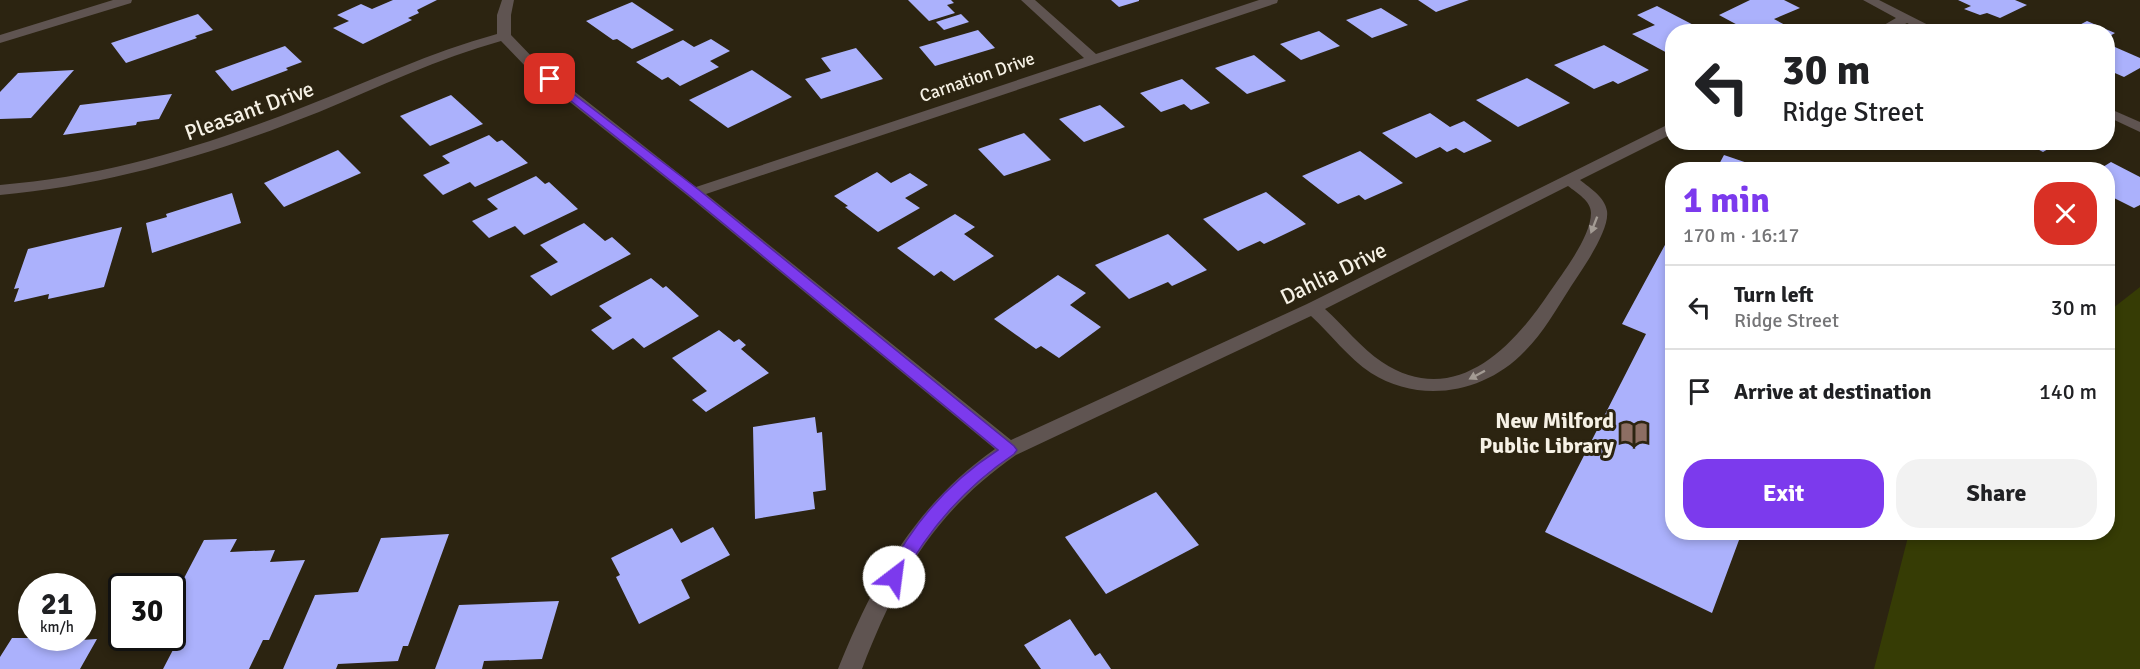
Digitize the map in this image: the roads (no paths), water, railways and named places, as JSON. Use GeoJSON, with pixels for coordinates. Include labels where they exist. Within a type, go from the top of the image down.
{"type":"FeatureCollection","features":[{"type":"Feature","properties":{"kind":"street"},"geometry":{"type":"LineString","coordinates":[[0,39],[126,0]]}},
{"type":"Feature","properties":{"kind":"street"},"geometry":{"type":"LineString","coordinates":[[508,0],[504,15],[504,36],[532,65],[694,193],[1009,450]]}},
{"type":"Feature","properties":{"kind":"street"},"geometry":{"type":"LineString","coordinates":[[1027,0],[1093,59]]}},
{"type":"Feature","properties":{"kind":"street","name":"Carnation Drive"},"geometry":{"type":"LineString","coordinates":[[694,193],[1272,0]]}},
{"type":"Feature","properties":{"kind":"street"},"geometry":{"type":"LineString","coordinates":[[1869,0],[1919,24]]}},
{"type":"Feature","properties":{"kind":"street"},"geometry":{"type":"LineString","coordinates":[[1895,24],[1907,18]]}},
{"type":"Feature","properties":{"kind":"street","name":"Pleasant Drive"},"geometry":{"type":"LineString","coordinates":[[0,190],[86,181],[156,165],[282,121],[467,46],[504,36]]}},
{"type":"Feature","properties":{"kind":"street"},"geometry":{"type":"LineString","coordinates":[[2115,116],[2140,128]]}},
{"type":"Feature","properties":{"kind":"street","name":"Dahlia Drive"},"geometry":{"type":"LineString","coordinates":[[850,669],[862,638],[905,556],[939,509],[979,470],[1009,450],[1313,308],[1665,132]]}},
{"type":"Feature","properties":{"kind":"street"},"geometry":{"type":"LineString","coordinates":[[1313,308],[1375,366],[1398,379],[1420,386],[1444,386],[1469,380],[1503,361],[1522,344],[1573,271],[1597,223],[1599,212],[1595,201],[1570,180]]}},
{"type":"Feature","properties":{"kind":"place","name":"New Milford Public Library"},"geometry":{"type":"Point","coordinates":[1634,433]}}]}
